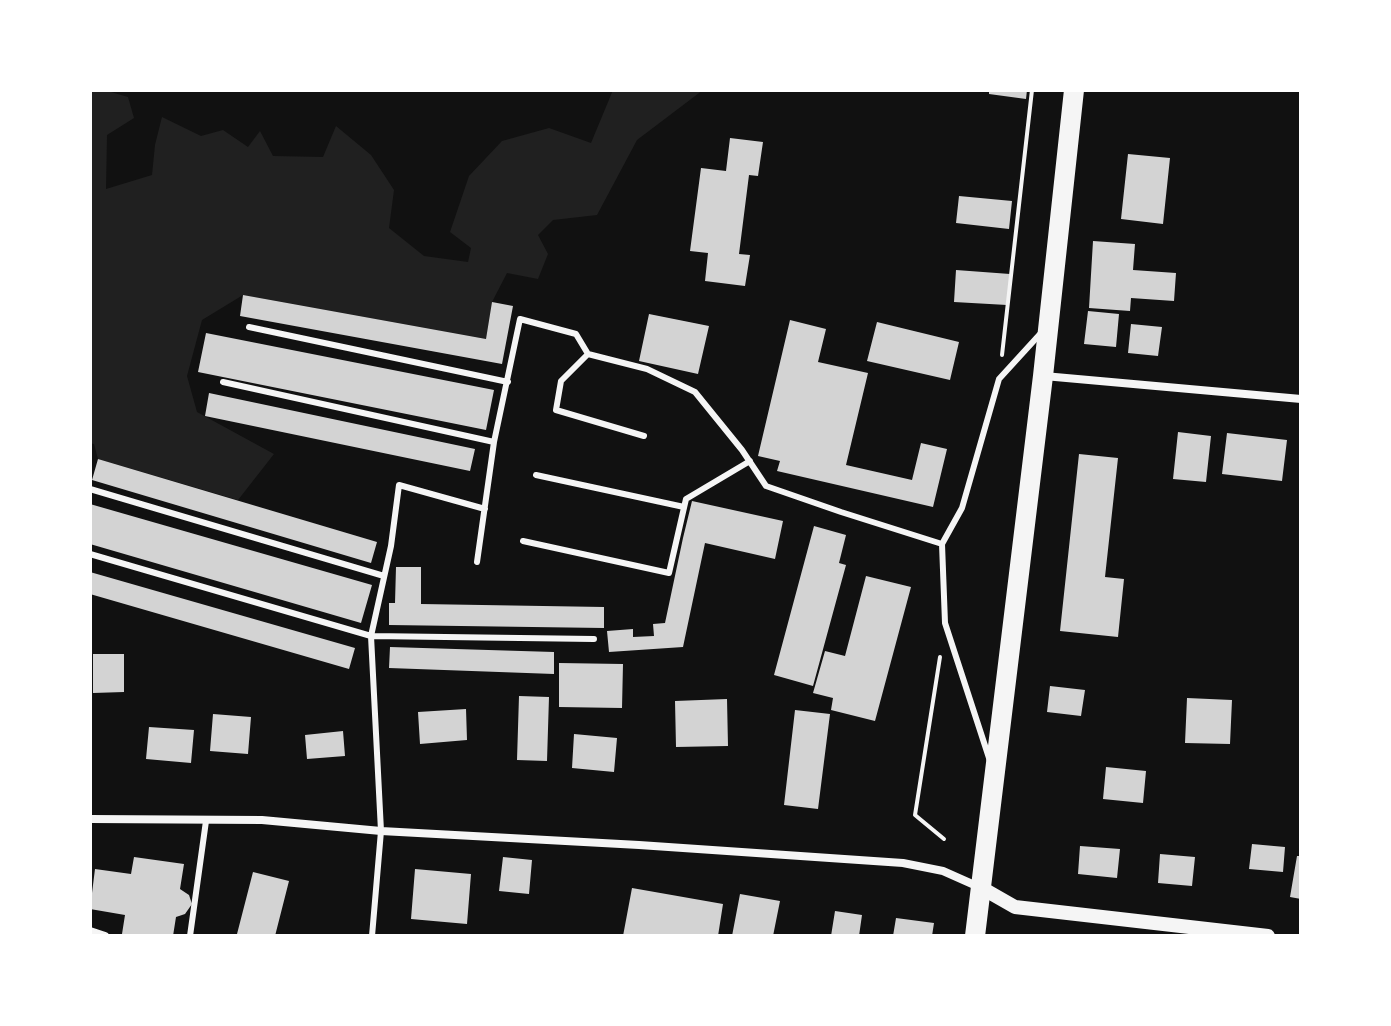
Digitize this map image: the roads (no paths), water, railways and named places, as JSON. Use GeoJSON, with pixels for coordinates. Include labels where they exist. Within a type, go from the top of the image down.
{"type":"FeatureCollection","features":[{"type":"Feature","properties":{"kind":"main road"},"geometry":{"type":"LineString","coordinates":[[975,936],[1049,325],[1074,90]]}},
{"type":"Feature","properties":{"kind":"street"},"geometry":{"type":"LineString","coordinates":[[1043,376],[1301,399]]}},
{"type":"Feature","properties":{"kind":"street"},"geometry":{"type":"LineString","coordinates":[[90,819],[262,820],[381,831],[903,863],[943,871],[1015,907],[1268,936]]}},
{"type":"Feature","properties":{"kind":"street"},"geometry":{"type":"LineString","coordinates":[[90,931],[105,936]]}},
{"type":"Feature","properties":{"kind":"lane"},"geometry":{"type":"LineString","coordinates":[[477,562],[494,442],[520,319],[576,334],[588,354],[647,369],[695,392],[766,486],[942,544]]}},
{"type":"Feature","properties":{"kind":"lane"},"geometry":{"type":"LineString","coordinates":[[994,774],[945,623],[942,544],[962,508],[999,379],[1049,325]]}},
{"type":"Feature","properties":{"kind":"lane"},"geometry":{"type":"LineString","coordinates":[[249,327],[508,382]]}},
{"type":"Feature","properties":{"kind":"lane"},"geometry":{"type":"LineString","coordinates":[[588,354],[561,381],[556,410],[644,436]]}},
{"type":"Feature","properties":{"kind":"lane"},"geometry":{"type":"LineString","coordinates":[[223,382],[494,442]]}},
{"type":"Feature","properties":{"kind":"lane"},"geometry":{"type":"LineString","coordinates":[[523,541],[669,573],[686,499],[750,461]]}},
{"type":"Feature","properties":{"kind":"lane"},"geometry":{"type":"LineString","coordinates":[[536,475],[684,507]]}},
{"type":"Feature","properties":{"kind":"lane"},"geometry":{"type":"LineString","coordinates":[[372,936],[381,831],[371,636],[391,546],[399,485],[485,509]]}},
{"type":"Feature","properties":{"kind":"lane"},"geometry":{"type":"LineString","coordinates":[[90,489],[384,576]]}},
{"type":"Feature","properties":{"kind":"lane"},"geometry":{"type":"LineString","coordinates":[[90,554],[371,636],[594,639]]}},
{"type":"Feature","properties":{"kind":"lane"},"geometry":{"type":"LineString","coordinates":[[190,936],[206,821]]}}]}
